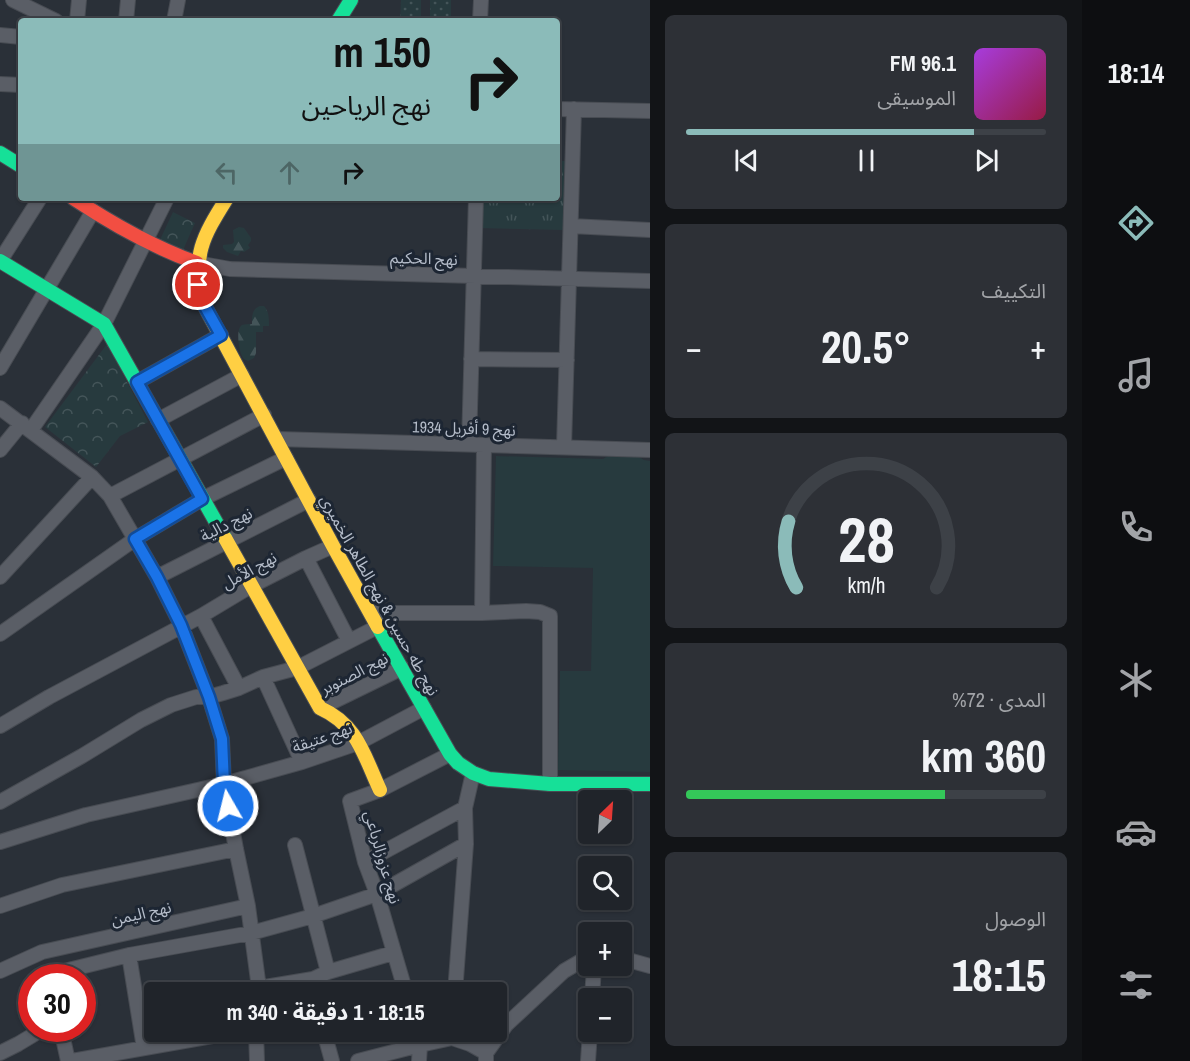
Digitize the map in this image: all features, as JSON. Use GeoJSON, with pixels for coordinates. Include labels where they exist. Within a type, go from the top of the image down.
{"type":"FeatureCollection","features":[{"type":"Feature","properties":{"kind":"street"},"geometry":{"type":"LineString","coordinates":[[77,18],[79,0]]}},
{"type":"Feature","properties":{"kind":"street"},"geometry":{"type":"LineString","coordinates":[[126,18],[128,0]]}},
{"type":"Feature","properties":{"kind":"street"},"geometry":{"type":"LineString","coordinates":[[175,18],[178,0]]}},
{"type":"Feature","properties":{"kind":"street"},"geometry":{"type":"LineString","coordinates":[[340,18],[351,0]]}},
{"type":"Feature","properties":{"kind":"street"},"geometry":{"type":"LineString","coordinates":[[480,18],[481,0]]}},
{"type":"Feature","properties":{"kind":"street"},"geometry":{"type":"LineString","coordinates":[[21,2],[50,18]]}},
{"type":"Feature","properties":{"kind":"street"},"geometry":{"type":"LineString","coordinates":[[0,35],[18,37]]}},
{"type":"Feature","properties":{"kind":"street"},"geometry":{"type":"LineString","coordinates":[[0,84],[18,85]]}},
{"type":"Feature","properties":{"kind":"street"},"geometry":{"type":"LineString","coordinates":[[560,109],[650,111]]}},
{"type":"Feature","properties":{"kind":"street"},"geometry":{"type":"LineString","coordinates":[[564,447],[574,109]]}},
{"type":"Feature","properties":{"kind":"street"},"geometry":{"type":"LineString","coordinates":[[38,201],[0,261],[104,324],[320,708],[343,722],[358,743],[380,790]]}},
{"type":"Feature","properties":{"kind":"street"},"geometry":{"type":"LineString","coordinates":[[77,201],[170,254],[197,263],[203,240],[225,201]]}},
{"type":"Feature","properties":{"kind":"street"},"geometry":{"type":"LineString","coordinates":[[0,450],[26,427],[104,324],[166,201]]}},
{"type":"Feature","properties":{"kind":"street"},"geometry":{"type":"LineString","coordinates":[[469,444],[476,201]]}},
{"type":"Feature","properties":{"kind":"street"},"geometry":{"type":"LineString","coordinates":[[0,368],[93,212]]}},
{"type":"Feature","properties":{"kind":"street"},"geometry":{"type":"LineString","coordinates":[[571,226],[650,230]]}},
{"type":"Feature","properties":{"kind":"street","name":"نهج الحكيم"},"geometry":{"type":"LineString","coordinates":[[197,263],[230,269],[650,281]]}},
{"type":"Feature","properties":{"kind":"street","name":"نهج طه حسين & نهج الطاهر الخميري"},"geometry":{"type":"LineString","coordinates":[[197,263],[198,285],[203,303],[333,546],[450,754],[458,763],[473,773],[489,779],[550,784],[650,784]]}},
{"type":"Feature","properties":{"kind":"street"},"geometry":{"type":"LineString","coordinates":[[137,382],[221,335]]}},
{"type":"Feature","properties":{"kind":"street"},"geometry":{"type":"LineString","coordinates":[[471,359],[567,360]]}},
{"type":"Feature","properties":{"kind":"street"},"geometry":{"type":"LineString","coordinates":[[158,420],[242,375]]}},
{"type":"Feature","properties":{"kind":"street"},"geometry":{"type":"LineString","coordinates":[[0,408],[92,477],[110,496],[157,577],[181,625],[209,697],[222,739],[224,784],[248,906],[258,982]]}},
{"type":"Feature","properties":{"kind":"street"},"geometry":{"type":"LineString","coordinates":[[110,496],[264,415]]}},
{"type":"Feature","properties":{"kind":"street","name":"نهج 9 أفريل 1934"},"geometry":{"type":"LineString","coordinates":[[277,440],[650,450]]}},
{"type":"Feature","properties":{"kind":"street"},"geometry":{"type":"LineString","coordinates":[[482,613],[484,445]]}},
{"type":"Feature","properties":{"kind":"street"},"geometry":{"type":"LineString","coordinates":[[0,634],[135,539],[202,499],[286,458]]}},
{"type":"Feature","properties":{"kind":"street"},"geometry":{"type":"LineString","coordinates":[[0,577],[92,477]]}},
{"type":"Feature","properties":{"kind":"street","name":"نهج دالية"},"geometry":{"type":"LineString","coordinates":[[157,577],[309,500]]}},
{"type":"Feature","properties":{"kind":"street","name":"نهج الأمل"},"geometry":{"type":"LineString","coordinates":[[0,726],[49,697],[201,616],[251,586],[333,546]]}},
{"type":"Feature","properties":{"kind":"street"},"geometry":{"type":"LineString","coordinates":[[306,558],[349,641]]}},
{"type":"Feature","properties":{"kind":"street"},"geometry":{"type":"LineString","coordinates":[[0,802],[161,710],[187,699],[209,697],[297,668],[349,641],[375,620],[482,613],[540,612],[551,618],[550,784]]}},
{"type":"Feature","properties":{"kind":"street"},"geometry":{"type":"LineString","coordinates":[[201,616],[239,688]]}},
{"type":"Feature","properties":{"kind":"street","name":"نهج الصنوبر"},"geometry":{"type":"LineString","coordinates":[[320,708],[402,668]]}},
{"type":"Feature","properties":{"kind":"street"},"geometry":{"type":"LineString","coordinates":[[263,678],[302,762]]}},
{"type":"Feature","properties":{"kind":"street","name":"نهج عتيقة"},"geometry":{"type":"LineString","coordinates":[[0,842],[86,815],[224,784],[302,762],[358,743],[424,708]]}},
{"type":"Feature","properties":{"kind":"street","name":"نهج عزوزالرباعي"},"geometry":{"type":"LineString","coordinates":[[402,982],[377,894],[365,862],[350,801],[380,790],[450,754]]}},
{"type":"Feature","properties":{"kind":"street"},"geometry":{"type":"LineString","coordinates":[[456,982],[466,844],[465,808],[473,773]]}},
{"type":"Feature","properties":{"kind":"street"},"geometry":{"type":"LineString","coordinates":[[365,862],[465,808]]}},
{"type":"Feature","properties":{"kind":"street"},"geometry":{"type":"LineString","coordinates":[[96,965],[129,956],[251,933],[313,916],[377,894],[466,844]]}},
{"type":"Feature","properties":{"kind":"street"},"geometry":{"type":"LineString","coordinates":[[295,845],[328,972]]}},
{"type":"Feature","properties":{"kind":"street"},"geometry":{"type":"LineString","coordinates":[[0,906],[62,885],[236,849]]}},
{"type":"Feature","properties":{"kind":"street","name":"نهج اليمن"},"geometry":{"type":"LineString","coordinates":[[0,971],[42,952],[248,906]]}},
{"type":"Feature","properties":{"kind":"street"},"geometry":{"type":"LineString","coordinates":[[42,952],[45,964]]}},
{"type":"Feature","properties":{"kind":"street"},"geometry":{"type":"LineString","coordinates":[[319,982],[328,972],[393,953]]}},
{"type":"Feature","properties":{"kind":"street"},"geometry":{"type":"LineString","coordinates":[[129,956],[144,1048]]}},
{"type":"Feature","properties":{"kind":"street"},"geometry":{"type":"LineString","coordinates":[[632,961],[650,966]]}},
{"type":"Feature","properties":{"kind":"street"},"geometry":{"type":"LineString","coordinates":[[466,1042],[486,1057],[506,1025],[564,971],[578,963]]}},
{"type":"Feature","properties":{"kind":"street"},"geometry":{"type":"LineString","coordinates":[[0,1053],[21,1042]]}},
{"type":"Feature","properties":{"kind":"street"},"geometry":{"type":"LineString","coordinates":[[65,1042],[70,1061],[178,1042]]}},
{"type":"Feature","properties":{"kind":"street"},"geometry":{"type":"LineString","coordinates":[[256,1042],[257,1061]]}},
{"type":"Feature","properties":{"kind":"street"},"geometry":{"type":"LineString","coordinates":[[328,1042],[332,1061]]}},
{"type":"Feature","properties":{"kind":"street"},"geometry":{"type":"LineString","coordinates":[[358,1061],[408,1042]]}},
{"type":"Feature","properties":{"kind":"street"},"geometry":{"type":"LineString","coordinates":[[419,1042],[419,1061]]}},
{"type":"Feature","properties":{"kind":"street"},"geometry":{"type":"LineString","coordinates":[[588,1061],[589,1042]]}},
{"type":"Feature","properties":{"kind":"green space"},"geometry":{"type":"Polygon","coordinates":[[[401,0],[421,0],[421,18],[400,18],[401,0]]]}},
{"type":"Feature","properties":{"kind":"green space"},"geometry":{"type":"Polygon","coordinates":[[[430,0],[451,0],[451,18],[430,18],[430,0]]]}},
{"type":"Feature","properties":{"kind":"green space"},"geometry":{"type":"Polygon","coordinates":[[[560,161],[568,161],[564,230],[479,228],[480,201],[560,201],[560,161]]]}},
{"type":"Feature","properties":{"kind":"green space"},"geometry":{"type":"Polygon","coordinates":[[[173,212],[195,223],[183,250],[159,242],[173,212]]]}},
{"type":"Feature","properties":{"kind":"green space"},"geometry":{"type":"Polygon","coordinates":[[[239,227],[244,228],[251,241],[248,245],[250,248],[244,252],[241,251],[238,256],[227,252],[223,245],[234,242],[233,230],[239,227]]]}},
{"type":"Feature","properties":{"kind":"green space"},"geometry":{"type":"Polygon","coordinates":[[[264,306],[267,310],[269,326],[263,326],[263,332],[256,332],[256,353],[254,358],[248,361],[244,359],[238,342],[239,331],[242,325],[252,324],[254,311],[264,306]]]}},
{"type":"Feature","properties":{"kind":"green space"},"geometry":{"type":"Polygon","coordinates":[[[107,344],[148,422],[120,436],[96,467],[45,427],[107,344]]]}},
{"type":"Feature","properties":{"kind":"green space"},"geometry":{"type":"Polygon","coordinates":[[[496,456],[603,459],[608,456],[639,457],[650,461],[650,772],[558,770],[560,671],[591,671],[593,568],[493,566],[496,456]]]}},
{"type":"Feature","properties":{"kind":"traffic: fast"},"geometry":{"type":"LineString","coordinates":[[340,18],[351,0]]}},
{"type":"Feature","properties":{"kind":"traffic: fast"},"geometry":{"type":"LineString","coordinates":[[0,153],[18,164]]}},
{"type":"Feature","properties":{"kind":"traffic: fast"},"geometry":{"type":"LineString","coordinates":[[0,261],[104,324],[225,538]]}},
{"type":"Feature","properties":{"kind":"traffic: fast"},"geometry":{"type":"LineString","coordinates":[[378,627],[450,754],[458,763],[473,773],[489,779],[550,784],[650,784]]}},
{"type":"Feature","properties":{"kind":"traffic: slow"},"geometry":{"type":"LineString","coordinates":[[225,201],[206,236],[199,259],[203,303],[378,627]]}},
{"type":"Feature","properties":{"kind":"traffic: slow"},"geometry":{"type":"LineString","coordinates":[[225,538],[320,708],[333,715],[351,732],[380,790]]}},
{"type":"Feature","properties":{"kind":"traffic: jam"},"geometry":{"type":"LineString","coordinates":[[78,201],[133,234],[197,263]]}},
{"type":"Feature","properties":{"kind":"route"},"geometry":{"type":"LineString","coordinates":[[198,285],[203,303],[221,335],[137,382],[202,499],[135,539],[181,625],[209,697],[222,739],[224,784],[228,806]]}}]}
